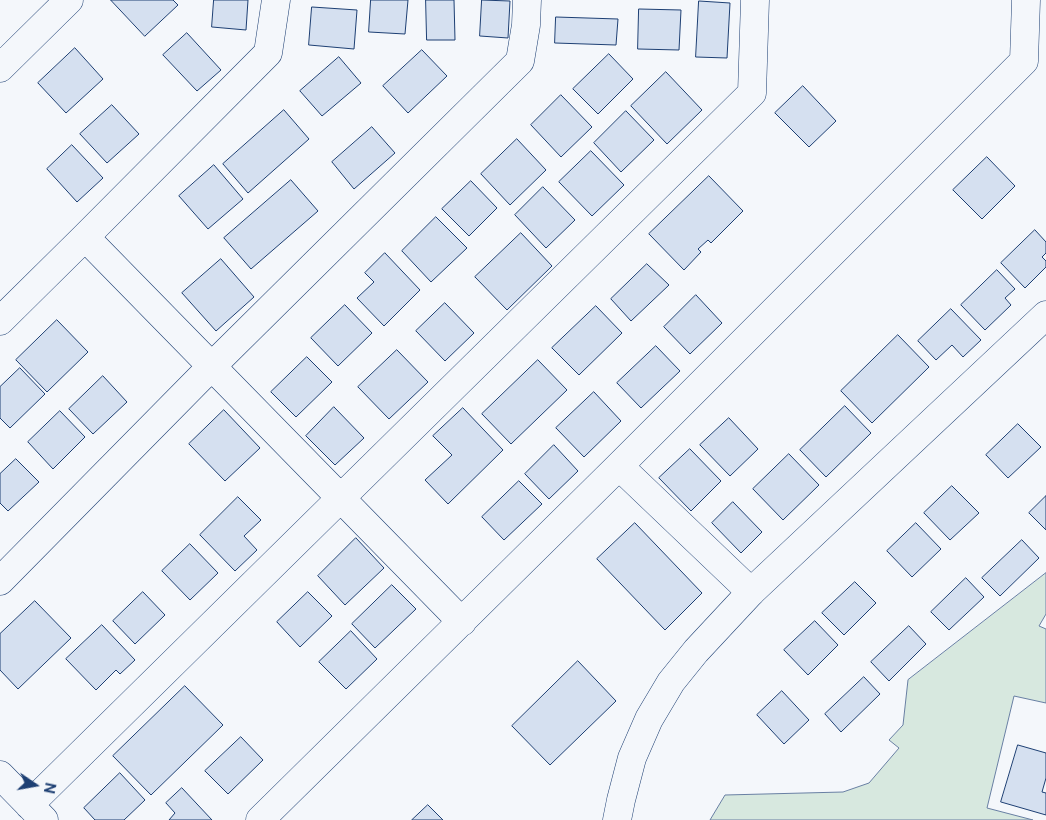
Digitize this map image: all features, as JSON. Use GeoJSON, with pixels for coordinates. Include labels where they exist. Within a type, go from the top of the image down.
{"type":"FeatureCollection","features":[{"type":"Feature","properties":{"kind":"street"},"geometry":{"type":"LineString","coordinates":[[0,68],[69,0]]}},
{"type":"Feature","properties":{"kind":"street"},"geometry":{"type":"LineString","coordinates":[[0,321],[268,53],[276,0]]}},
{"type":"Feature","properties":{"kind":"street"},"geometry":{"type":"LineString","coordinates":[[0,581],[212,366],[520,61],[526,25],[527,0]]}},
{"type":"Feature","properties":{"kind":"street"},"geometry":{"type":"LineString","coordinates":[[0,774],[36,813],[340,498],[752,93],[754,0]]}},
{"type":"Feature","properties":{"kind":"street"},"geometry":{"type":"LineString","coordinates":[[260,820],[462,622],[1024,61],[1026,0]]}},
{"type":"Feature","properties":{"kind":"street"},"geometry":{"type":"LineString","coordinates":[[85,237],[462,622]]}},
{"type":"Feature","properties":{"kind":"street"},"geometry":{"type":"LineString","coordinates":[[617,820],[632,758],[649,719],[671,682],[696,651],[751,592],[1046,315]]}},
{"type":"Feature","properties":{"kind":"street"},"geometry":{"type":"LineString","coordinates":[[619,466],[751,592]]}},
{"type":"Feature","properties":{"kind":"shaded area"},"geometry":{"type":"Polygon","coordinates":[[[1046,573],[1046,614],[1039,626],[1046,629],[1046,703],[1014,696],[987,808],[1033,820],[710,820],[725,795],[843,792],[869,783],[899,748],[889,740],[903,725],[908,680],[1046,573]]]}},
{"type":"Feature","properties":{"kind":"building"},"geometry":{"type":"Polygon","coordinates":[[[111,0],[173,0],[178,5],[145,36],[111,0]]]}},
{"type":"Feature","properties":{"kind":"building"},"geometry":{"type":"Polygon","coordinates":[[[214,0],[248,0],[246,30],[212,27],[214,0]]]}},
{"type":"Feature","properties":{"kind":"building"},"geometry":{"type":"Polygon","coordinates":[[[371,0],[408,0],[405,34],[369,32],[371,0]]]}},
{"type":"Feature","properties":{"kind":"building"},"geometry":{"type":"Polygon","coordinates":[[[426,0],[454,0],[455,40],[427,40],[426,0]]]}},
{"type":"Feature","properties":{"kind":"building"},"geometry":{"type":"Polygon","coordinates":[[[482,0],[510,1],[508,38],[480,36],[482,0]]]}},
{"type":"Feature","properties":{"kind":"building"},"geometry":{"type":"Polygon","coordinates":[[[699,1],[730,3],[727,58],[696,57],[699,1]]]}},
{"type":"Feature","properties":{"kind":"building"},"geometry":{"type":"Polygon","coordinates":[[[312,7],[357,10],[354,49],[309,45],[312,7]]]}},
{"type":"Feature","properties":{"kind":"building"},"geometry":{"type":"Polygon","coordinates":[[[639,9],[681,10],[679,50],[638,49],[639,9]]]}},
{"type":"Feature","properties":{"kind":"building"},"geometry":{"type":"Polygon","coordinates":[[[556,17],[618,19],[616,45],[555,43],[556,17]]]}},
{"type":"Feature","properties":{"kind":"building"},"geometry":{"type":"Polygon","coordinates":[[[187,33],[221,70],[197,91],[163,55],[187,33]]]}},
{"type":"Feature","properties":{"kind":"building"},"geometry":{"type":"Polygon","coordinates":[[[75,48],[103,79],[66,113],[38,83],[75,48]]]}},
{"type":"Feature","properties":{"kind":"building"},"geometry":{"type":"Polygon","coordinates":[[[422,50],[447,76],[408,113],[383,86],[422,50]]]}},
{"type":"Feature","properties":{"kind":"building"},"geometry":{"type":"Polygon","coordinates":[[[609,54],[633,79],[598,114],[573,89],[609,54]]]}},
{"type":"Feature","properties":{"kind":"building"},"geometry":{"type":"Polygon","coordinates":[[[339,57],[361,83],[322,116],[300,91],[339,57]]]}},
{"type":"Feature","properties":{"kind":"building"},"geometry":{"type":"Polygon","coordinates":[[[666,72],[702,110],[667,144],[631,106],[666,72]]]}},
{"type":"Feature","properties":{"kind":"building"},"geometry":{"type":"Polygon","coordinates":[[[803,86],[836,121],[809,147],[775,113],[803,86]]]}},
{"type":"Feature","properties":{"kind":"building"},"geometry":{"type":"Polygon","coordinates":[[[561,95],[592,127],[561,157],[531,125],[561,95]]]}},
{"type":"Feature","properties":{"kind":"building"},"geometry":{"type":"Polygon","coordinates":[[[112,105],[139,134],[107,163],[80,134],[112,105]]]}},
{"type":"Feature","properties":{"kind":"building"},"geometry":{"type":"Polygon","coordinates":[[[284,110],[309,139],[248,193],[223,164],[284,110]]]}},
{"type":"Feature","properties":{"kind":"building"},"geometry":{"type":"Polygon","coordinates":[[[626,111],[654,140],[621,172],[594,143],[626,111]]]}},
{"type":"Feature","properties":{"kind":"building"},"geometry":{"type":"Polygon","coordinates":[[[372,127],[395,153],[354,189],[332,162],[372,127]]]}},
{"type":"Feature","properties":{"kind":"building"},"geometry":{"type":"Polygon","coordinates":[[[517,139],[546,170],[510,205],[481,174],[517,139]]]}},
{"type":"Feature","properties":{"kind":"building"},"geometry":{"type":"Polygon","coordinates":[[[72,145],[103,178],[77,202],[47,169],[72,145]]]}},
{"type":"Feature","properties":{"kind":"building"},"geometry":{"type":"Polygon","coordinates":[[[591,151],[624,185],[592,216],[559,182],[591,151]]]}},
{"type":"Feature","properties":{"kind":"building"},"geometry":{"type":"Polygon","coordinates":[[[987,157],[1015,186],[982,219],[953,190],[987,157]]]}},
{"type":"Feature","properties":{"kind":"building"},"geometry":{"type":"Polygon","coordinates":[[[214,165],[243,199],[208,229],[179,196],[214,165]]]}},
{"type":"Feature","properties":{"kind":"building"},"geometry":{"type":"Polygon","coordinates":[[[709,176],[743,211],[711,243],[708,240],[698,249],[701,252],[684,270],[649,234],[709,176]]]}},
{"type":"Feature","properties":{"kind":"building"},"geometry":{"type":"Polygon","coordinates":[[[291,180],[318,211],[251,269],[224,238],[291,180]]]}},
{"type":"Feature","properties":{"kind":"building"},"geometry":{"type":"Polygon","coordinates":[[[471,181],[497,208],[469,236],[442,209],[471,181]]]}},
{"type":"Feature","properties":{"kind":"building"},"geometry":{"type":"Polygon","coordinates":[[[543,187],[575,220],[546,248],[515,215],[543,187]]]}},
{"type":"Feature","properties":{"kind":"building"},"geometry":{"type":"Polygon","coordinates":[[[436,217],[467,248],[431,282],[402,251],[436,217]]]}},
{"type":"Feature","properties":{"kind":"building"},"geometry":{"type":"Polygon","coordinates":[[[1035,230],[1046,242],[1046,253],[1042,257],[1046,261],[1046,267],[1025,288],[1001,263],[1035,230]]]}},
{"type":"Feature","properties":{"kind":"building"},"geometry":{"type":"Polygon","coordinates":[[[521,233],[552,266],[507,310],[475,277],[521,233]]]}},
{"type":"Feature","properties":{"kind":"building"},"geometry":{"type":"Polygon","coordinates":[[[385,253],[420,290],[384,326],[357,298],[374,282],[365,273],[385,253]]]}},
{"type":"Feature","properties":{"kind":"building"},"geometry":{"type":"Polygon","coordinates":[[[221,259],[254,297],[216,331],[182,293],[221,259]]]}},
{"type":"Feature","properties":{"kind":"building"},"geometry":{"type":"Polygon","coordinates":[[[647,264],[669,285],[631,321],[611,299],[647,264]]]}},
{"type":"Feature","properties":{"kind":"building"},"geometry":{"type":"Polygon","coordinates":[[[997,270],[1015,289],[1005,298],[1011,305],[985,330],[961,305],[997,270]]]}},
{"type":"Feature","properties":{"kind":"building"},"geometry":{"type":"Polygon","coordinates":[[[696,295],[722,323],[690,354],[664,327],[696,295]]]}},
{"type":"Feature","properties":{"kind":"building"},"geometry":{"type":"Polygon","coordinates":[[[445,303],[474,333],[445,361],[416,331],[445,303]]]}},
{"type":"Feature","properties":{"kind":"building"},"geometry":{"type":"Polygon","coordinates":[[[345,305],[372,333],[338,366],[311,338],[345,305]]]}},
{"type":"Feature","properties":{"kind":"building"},"geometry":{"type":"Polygon","coordinates":[[[596,306],[622,333],[579,375],[552,348],[596,306]]]}},
{"type":"Feature","properties":{"kind":"building"},"geometry":{"type":"Polygon","coordinates":[[[951,309],[981,340],[963,357],[952,345],[936,360],[918,341],[951,309]]]}},
{"type":"Feature","properties":{"kind":"building"},"geometry":{"type":"Polygon","coordinates":[[[57,320],[88,352],[47,392],[16,360],[57,320]]]}},
{"type":"Feature","properties":{"kind":"building"},"geometry":{"type":"Polygon","coordinates":[[[898,335],[929,367],[872,423],[841,391],[898,335]]]}},
{"type":"Feature","properties":{"kind":"building"},"geometry":{"type":"Polygon","coordinates":[[[656,346],[680,371],[641,408],[617,383],[656,346]]]}},
{"type":"Feature","properties":{"kind":"building"},"geometry":{"type":"Polygon","coordinates":[[[397,350],[428,382],[389,419],[358,387],[397,350]]]}},
{"type":"Feature","properties":{"kind":"building"},"geometry":{"type":"Polygon","coordinates":[[[307,357],[332,382],[296,417],[271,392],[307,357]]]}},
{"type":"Feature","properties":{"kind":"building"},"geometry":{"type":"Polygon","coordinates":[[[538,360],[567,390],[511,444],[482,414],[538,360]]]}},
{"type":"Feature","properties":{"kind":"building"},"geometry":{"type":"Polygon","coordinates":[[[20,368],[45,394],[10,428],[0,418],[0,387],[20,368]]]}},
{"type":"Feature","properties":{"kind":"building"},"geometry":{"type":"Polygon","coordinates":[[[103,376],[127,402],[93,434],[69,409],[103,376]]]}},
{"type":"Feature","properties":{"kind":"building"},"geometry":{"type":"Polygon","coordinates":[[[594,392],[621,421],[584,457],[556,428],[594,392]]]}},
{"type":"Feature","properties":{"kind":"building"},"geometry":{"type":"Polygon","coordinates":[[[845,406],[871,433],[826,477],[800,450],[845,406]]]}},
{"type":"Feature","properties":{"kind":"building"},"geometry":{"type":"Polygon","coordinates":[[[334,407],[364,438],[335,465],[306,436],[334,407]]]}},
{"type":"Feature","properties":{"kind":"building"},"geometry":{"type":"Polygon","coordinates":[[[463,408],[503,450],[448,504],[425,480],[452,455],[433,436],[463,408]]]}},
{"type":"Feature","properties":{"kind":"building"},"geometry":{"type":"Polygon","coordinates":[[[224,410],[260,448],[225,481],[189,444],[224,410]]]}},
{"type":"Feature","properties":{"kind":"building"},"geometry":{"type":"Polygon","coordinates":[[[60,411],[85,437],[53,469],[28,442],[60,411]]]}},
{"type":"Feature","properties":{"kind":"building"},"geometry":{"type":"Polygon","coordinates":[[[729,418],[758,449],[730,476],[700,445],[729,418]]]}},
{"type":"Feature","properties":{"kind":"building"},"geometry":{"type":"Polygon","coordinates":[[[1018,424],[1041,447],[1008,478],[986,455],[1018,424]]]}},
{"type":"Feature","properties":{"kind":"building"},"geometry":{"type":"Polygon","coordinates":[[[554,445],[578,471],[549,499],[525,474],[554,445]]]}},
{"type":"Feature","properties":{"kind":"building"},"geometry":{"type":"Polygon","coordinates":[[[690,449],[721,481],[691,511],[659,478],[690,449]]]}},
{"type":"Feature","properties":{"kind":"building"},"geometry":{"type":"Polygon","coordinates":[[[789,454],[819,485],[783,520],[753,489],[789,454]]]}},
{"type":"Feature","properties":{"kind":"building"},"geometry":{"type":"Polygon","coordinates":[[[16,459],[39,482],[8,511],[0,503],[0,474],[16,459]]]}},
{"type":"Feature","properties":{"kind":"building"},"geometry":{"type":"Polygon","coordinates":[[[519,481],[542,504],[504,540],[482,517],[519,481]]]}},
{"type":"Feature","properties":{"kind":"building"},"geometry":{"type":"Polygon","coordinates":[[[952,486],[979,513],[950,540],[924,513],[952,486]]]}},
{"type":"Feature","properties":{"kind":"building"},"geometry":{"type":"Polygon","coordinates":[[[1046,496],[1046,530],[1029,513],[1046,496]]]}},
{"type":"Feature","properties":{"kind":"building"},"geometry":{"type":"Polygon","coordinates":[[[238,497],[261,520],[244,536],[257,550],[235,571],[200,535],[238,497]]]}},
{"type":"Feature","properties":{"kind":"building"},"geometry":{"type":"Polygon","coordinates":[[[733,502],[762,532],[741,553],[712,523],[733,502]]]}},
{"type":"Feature","properties":{"kind":"building"},"geometry":{"type":"Polygon","coordinates":[[[635,523],[702,593],[665,630],[597,559],[635,523]]]}},
{"type":"Feature","properties":{"kind":"building"},"geometry":{"type":"Polygon","coordinates":[[[916,523],[941,549],[912,577],[887,551],[916,523]]]}},
{"type":"Feature","properties":{"kind":"building"},"geometry":{"type":"Polygon","coordinates":[[[356,538],[384,568],[345,605],[318,576],[356,538]]]}},
{"type":"Feature","properties":{"kind":"building"},"geometry":{"type":"Polygon","coordinates":[[[1022,540],[1039,558],[1000,596],[982,578],[1022,540]]]}},
{"type":"Feature","properties":{"kind":"building"},"geometry":{"type":"Polygon","coordinates":[[[190,544],[218,573],[190,600],[162,571],[190,544]]]}},
{"type":"Feature","properties":{"kind":"building"},"geometry":{"type":"Polygon","coordinates":[[[966,578],[984,597],[949,630],[931,612],[966,578]]]}},
{"type":"Feature","properties":{"kind":"building"},"geometry":{"type":"Polygon","coordinates":[[[855,582],[876,603],[844,635],[822,613],[855,582]]]}},
{"type":"Feature","properties":{"kind":"building"},"geometry":{"type":"Polygon","coordinates":[[[392,585],[416,609],[375,648],[352,624],[392,585]]]}},
{"type":"Feature","properties":{"kind":"building"},"geometry":{"type":"Polygon","coordinates":[[[143,592],[165,615],[135,644],[113,621],[143,592]]]}},
{"type":"Feature","properties":{"kind":"building"},"geometry":{"type":"Polygon","coordinates":[[[308,592],[332,616],[300,647],[277,622],[308,592]]]}},
{"type":"Feature","properties":{"kind":"building"},"geometry":{"type":"Polygon","coordinates":[[[35,601],[71,638],[18,689],[0,670],[0,634],[35,601]]]}},
{"type":"Feature","properties":{"kind":"building"},"geometry":{"type":"Polygon","coordinates":[[[815,621],[838,645],[808,675],[784,650],[815,621]]]}},
{"type":"Feature","properties":{"kind":"building"},"geometry":{"type":"Polygon","coordinates":[[[102,625],[135,660],[120,674],[116,670],[96,690],[66,659],[102,625]]]}},
{"type":"Feature","properties":{"kind":"building"},"geometry":{"type":"Polygon","coordinates":[[[909,626],[926,644],[889,681],[871,662],[909,626]]]}},
{"type":"Feature","properties":{"kind":"building"},"geometry":{"type":"Polygon","coordinates":[[[351,631],[377,659],[346,689],[319,662],[351,631]]]}},
{"type":"Feature","properties":{"kind":"building"},"geometry":{"type":"Polygon","coordinates":[[[578,661],[616,701],[550,765],[512,726],[578,661]]]}},
{"type":"Feature","properties":{"kind":"building"},"geometry":{"type":"Polygon","coordinates":[[[864,677],[880,694],[841,732],[825,714],[864,677]]]}},
{"type":"Feature","properties":{"kind":"building"},"geometry":{"type":"Polygon","coordinates":[[[185,686],[223,725],[151,795],[113,756],[185,686]]]}},
{"type":"Feature","properties":{"kind":"building"},"geometry":{"type":"Polygon","coordinates":[[[782,691],[809,720],[784,744],[757,715],[782,691]]]}},
{"type":"Feature","properties":{"kind":"building"},"geometry":{"type":"Polygon","coordinates":[[[241,737],[263,760],[228,794],[205,771],[241,737]]]}},
{"type":"Feature","properties":{"kind":"building"},"geometry":{"type":"Polygon","coordinates":[[[1018,745],[1046,753],[1046,778],[1042,792],[1046,793],[1046,815],[1001,802],[1018,745]]]}},
{"type":"Feature","properties":{"kind":"building"},"geometry":{"type":"Polygon","coordinates":[[[120,773],[145,800],[124,820],[95,820],[84,808],[120,773]]]}},
{"type":"Feature","properties":{"kind":"building"},"geometry":{"type":"Polygon","coordinates":[[[182,788],[212,820],[169,820],[175,813],[166,803],[182,788]]]}},
{"type":"Feature","properties":{"kind":"building"},"geometry":{"type":"Polygon","coordinates":[[[428,805],[443,820],[412,820],[428,805]]]}}]}
